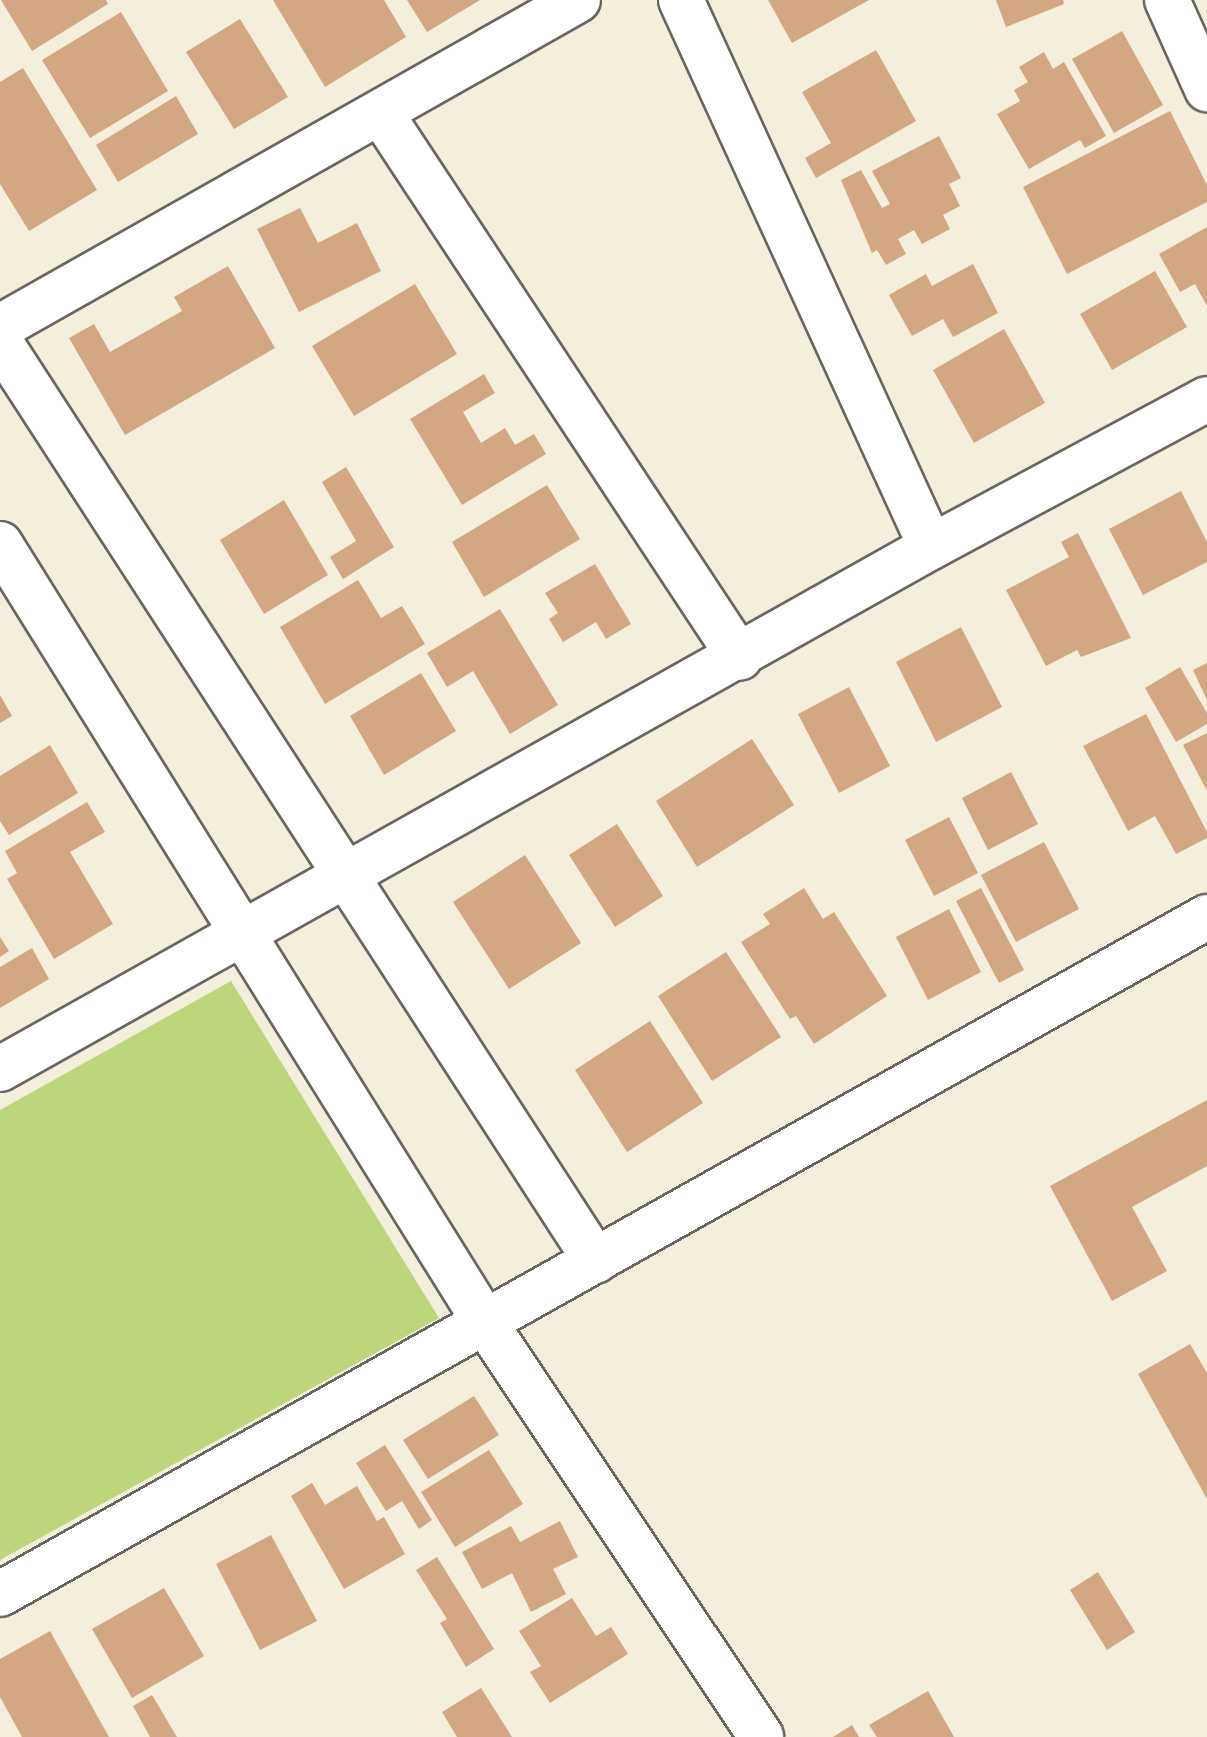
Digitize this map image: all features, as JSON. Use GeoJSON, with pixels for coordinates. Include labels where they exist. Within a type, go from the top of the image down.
{"type":"FeatureCollection","features":[{"type":"Feature","properties":{"kind":"street"},"geometry":{"type":"LineString","coordinates":[[0,327],[382,115],[578,0]]}},
{"type":"Feature","properties":{"kind":"street"},"geometry":{"type":"LineString","coordinates":[[681,0],[931,547]]}},
{"type":"Feature","properties":{"kind":"street"},"geometry":{"type":"LineString","coordinates":[[1167,0],[1207,89]]}},
{"type":"Feature","properties":{"kind":"street"},"geometry":{"type":"LineString","coordinates":[[382,115],[740,658]]}},
{"type":"Feature","properties":{"kind":"street"},"geometry":{"type":"LineString","coordinates":[[0,342],[596,1261]]}},
{"type":"Feature","properties":{"kind":"street"},"geometry":{"type":"LineString","coordinates":[[0,1069],[243,937],[345,875],[740,658],[931,547],[1207,399]]}},
{"type":"Feature","properties":{"kind":"street"},"geometry":{"type":"LineString","coordinates":[[0,544],[486,1324],[750,1734]]}},
{"type":"Feature","properties":{"kind":"street"},"geometry":{"type":"LineString","coordinates":[[0,1594],[1207,917]]}},
{"type":"Feature","properties":{"kind":"green space"},"geometry":{"type":"Polygon","coordinates":[[[231,981],[439,1318],[0,1560],[0,1110],[231,981]]]}},
{"type":"Feature","properties":{"kind":"building"},"geometry":{"type":"Polygon","coordinates":[[[1,0],[106,0],[108,4],[32,51],[1,0]]]}},
{"type":"Feature","properties":{"kind":"building"},"geometry":{"type":"Polygon","coordinates":[[[273,0],[384,0],[406,37],[325,87],[273,0]]]}},
{"type":"Feature","properties":{"kind":"building"},"geometry":{"type":"Polygon","coordinates":[[[407,0],[480,0],[427,32],[407,0]]]}},
{"type":"Feature","properties":{"kind":"building"},"geometry":{"type":"Polygon","coordinates":[[[768,0],[869,0],[792,43],[768,0]]]}},
{"type":"Feature","properties":{"kind":"building"},"geometry":{"type":"Polygon","coordinates":[[[996,0],[1063,0],[1064,4],[1006,27],[996,0]]]}},
{"type":"Feature","properties":{"kind":"building"},"geometry":{"type":"Polygon","coordinates":[[[121,12],[168,91],[90,138],[42,60],[121,12]]]}},
{"type":"Feature","properties":{"kind":"building"},"geometry":{"type":"Polygon","coordinates":[[[240,19],[288,97],[234,129],[186,52],[240,19]]]}},
{"type":"Feature","properties":{"kind":"building"},"geometry":{"type":"Polygon","coordinates":[[[1122,31],[1163,105],[1114,133],[1072,59],[1122,31]]]}},
{"type":"Feature","properties":{"kind":"building"},"geometry":{"type":"Polygon","coordinates":[[[876,50],[916,121],[816,178],[805,158],[831,143],[802,92],[876,50]]]}},
{"type":"Feature","properties":{"kind":"building"},"geometry":{"type":"Polygon","coordinates":[[[1044,52],[1053,69],[1064,62],[1106,136],[1085,148],[1080,140],[1029,169],[997,114],[1020,101],[1014,90],[1028,82],[1019,67],[1044,52]]]}},
{"type":"Feature","properties":{"kind":"building"},"geometry":{"type":"Polygon","coordinates":[[[23,68],[97,190],[29,231],[0,184],[0,82],[23,68]]]}},
{"type":"Feature","properties":{"kind":"building"},"geometry":{"type":"Polygon","coordinates":[[[176,96],[198,134],[118,182],[96,145],[176,96]]]}},
{"type":"Feature","properties":{"kind":"building"},"geometry":{"type":"Polygon","coordinates":[[[1170,111],[1207,185],[1207,202],[1067,274],[1023,187],[1170,111]]]}},
{"type":"Feature","properties":{"kind":"building"},"geometry":{"type":"Polygon","coordinates":[[[939,136],[961,178],[949,184],[960,206],[943,215],[950,229],[922,244],[914,230],[898,239],[906,254],[886,265],[877,250],[872,253],[841,180],[861,170],[882,208],[890,204],[872,171],[939,136]]]}},
{"type":"Feature","properties":{"kind":"building"},"geometry":{"type":"Polygon","coordinates":[[[300,208],[318,243],[357,223],[381,271],[299,312],[257,229],[300,208]]]}},
{"type":"Feature","properties":{"kind":"building"},"geometry":{"type":"Polygon","coordinates":[[[1207,227],[1207,306],[1195,284],[1180,292],[1159,254],[1207,227]]]}},
{"type":"Feature","properties":{"kind":"building"},"geometry":{"type":"Polygon","coordinates":[[[973,264],[998,313],[953,337],[943,319],[912,336],[889,295],[926,274],[932,286],[973,264]]]}},
{"type":"Feature","properties":{"kind":"building"},"geometry":{"type":"Polygon","coordinates":[[[228,266],[275,348],[125,435],[69,338],[94,324],[110,352],[182,311],[174,297],[228,266]]]}},
{"type":"Feature","properties":{"kind":"building"},"geometry":{"type":"Polygon","coordinates":[[[1155,271],[1187,327],[1112,370],[1080,314],[1155,271]]]}},
{"type":"Feature","properties":{"kind":"building"},"geometry":{"type":"Polygon","coordinates":[[[415,284],[457,354],[354,416],[312,346],[415,284]]]}},
{"type":"Feature","properties":{"kind":"building"},"geometry":{"type":"Polygon","coordinates":[[[1004,329],[1045,403],[974,443],[933,370],[1004,329]]]}},
{"type":"Feature","properties":{"kind":"building"},"geometry":{"type":"Polygon","coordinates":[[[484,374],[495,393],[463,412],[481,443],[505,428],[515,445],[534,434],[546,454],[462,505],[410,419],[484,374]]]}},
{"type":"Feature","properties":{"kind":"building"},"geometry":{"type":"Polygon","coordinates":[[[346,467],[394,547],[343,579],[330,557],[356,541],[322,482],[346,467]]]}},
{"type":"Feature","properties":{"kind":"building"},"geometry":{"type":"Polygon","coordinates":[[[547,485],[580,539],[484,597],[452,542],[547,485]]]}},
{"type":"Feature","properties":{"kind":"building"},"geometry":{"type":"Polygon","coordinates":[[[1181,491],[1207,542],[1207,562],[1143,595],[1109,529],[1181,491]]]}},
{"type":"Feature","properties":{"kind":"building"},"geometry":{"type":"Polygon","coordinates":[[[284,500],[328,575],[264,614],[220,540],[284,500]]]}},
{"type":"Feature","properties":{"kind":"building"},"geometry":{"type":"Polygon","coordinates":[[[1078,533],[1131,638],[1081,657],[1077,650],[1046,666],[1006,590],[1069,557],[1061,542],[1078,533]]]}},
{"type":"Feature","properties":{"kind":"building"},"geometry":{"type":"Polygon","coordinates":[[[595,564],[631,624],[606,639],[596,622],[563,642],[549,619],[558,613],[545,593],[595,564]]]}},
{"type":"Feature","properties":{"kind":"building"},"geometry":{"type":"Polygon","coordinates":[[[358,580],[381,618],[402,606],[425,644],[325,704],[280,627],[358,580]]]}},
{"type":"Feature","properties":{"kind":"building"},"geometry":{"type":"Polygon","coordinates":[[[500,609],[558,705],[510,734],[473,671],[447,687],[427,653],[500,609]]]}},
{"type":"Feature","properties":{"kind":"building"},"geometry":{"type":"Polygon","coordinates":[[[961,627],[1002,707],[936,742],[896,662],[961,627]]]}},
{"type":"Feature","properties":{"kind":"building"},"geometry":{"type":"Polygon","coordinates":[[[1207,663],[1207,700],[1193,670],[1207,663]]]}},
{"type":"Feature","properties":{"kind":"building"},"geometry":{"type":"Polygon","coordinates":[[[1180,667],[1207,713],[1207,724],[1176,742],[1145,688],[1180,667]]]}},
{"type":"Feature","properties":{"kind":"building"},"geometry":{"type":"Polygon","coordinates":[[[421,673],[456,731],[384,775],[350,716],[421,673]]]}},
{"type":"Feature","properties":{"kind":"building"},"geometry":{"type":"Polygon","coordinates":[[[849,687],[890,766],[839,793],[798,714],[849,687]]]}},
{"type":"Feature","properties":{"kind":"building"},"geometry":{"type":"Polygon","coordinates":[[[0,695],[12,716],[0,723],[0,695]]]}},
{"type":"Feature","properties":{"kind":"building"},"geometry":{"type":"Polygon","coordinates":[[[1146,714],[1207,832],[1207,838],[1176,854],[1155,816],[1128,831],[1083,746],[1146,714]]]}},
{"type":"Feature","properties":{"kind":"building"},"geometry":{"type":"Polygon","coordinates":[[[1207,733],[1207,791],[1183,745],[1207,733]]]}},
{"type":"Feature","properties":{"kind":"building"},"geometry":{"type":"Polygon","coordinates":[[[752,739],[794,805],[697,867],[656,801],[752,739]]]}},
{"type":"Feature","properties":{"kind":"building"},"geometry":{"type":"Polygon","coordinates":[[[50,745],[78,793],[9,835],[0,821],[0,776],[50,745]]]}},
{"type":"Feature","properties":{"kind":"building"},"geometry":{"type":"Polygon","coordinates":[[[1011,772],[1038,824],[988,850],[962,798],[1011,772]]]}},
{"type":"Feature","properties":{"kind":"building"},"geometry":{"type":"Polygon","coordinates":[[[87,802],[105,832],[70,852],[113,924],[54,959],[7,879],[17,873],[5,851],[87,802]]]}},
{"type":"Feature","properties":{"kind":"building"},"geometry":{"type":"Polygon","coordinates":[[[949,817],[978,873],[934,896],[905,840],[949,817]]]}},
{"type":"Feature","properties":{"kind":"building"},"geometry":{"type":"Polygon","coordinates":[[[617,824],[663,896],[615,927],[569,855],[617,824]]]}},
{"type":"Feature","properties":{"kind":"building"},"geometry":{"type":"Polygon","coordinates":[[[1044,842],[1079,909],[1016,942],[981,875],[1044,842]]]}},
{"type":"Feature","properties":{"kind":"building"},"geometry":{"type":"Polygon","coordinates":[[[525,855],[581,943],[509,989],[453,902],[525,855]]]}},
{"type":"Feature","properties":{"kind":"building"},"geometry":{"type":"Polygon","coordinates":[[[804,888],[823,919],[834,912],[887,996],[814,1044],[796,1016],[790,1019],[741,942],[770,924],[763,914],[804,888]]]}},
{"type":"Feature","properties":{"kind":"building"},"geometry":{"type":"Polygon","coordinates":[[[981,888],[1024,970],[999,983],[956,901],[981,888]]]}},
{"type":"Feature","properties":{"kind":"building"},"geometry":{"type":"Polygon","coordinates":[[[949,909],[981,972],[928,1000],[896,937],[949,909]]]}},
{"type":"Feature","properties":{"kind":"building"},"geometry":{"type":"Polygon","coordinates":[[[0,937],[9,951],[0,957],[0,937]]]}},
{"type":"Feature","properties":{"kind":"building"},"geometry":{"type":"Polygon","coordinates":[[[32,948],[49,979],[0,1008],[0,967],[32,948]]]}},
{"type":"Feature","properties":{"kind":"building"},"geometry":{"type":"Polygon","coordinates":[[[726,952],[781,1037],[712,1081],[658,996],[726,952]]]}},
{"type":"Feature","properties":{"kind":"building"},"geometry":{"type":"Polygon","coordinates":[[[650,1021],[703,1103],[627,1152],[575,1070],[650,1021]]]}},
{"type":"Feature","properties":{"kind":"building"},"geometry":{"type":"Polygon","coordinates":[[[1207,1100],[1207,1166],[1132,1207],[1167,1271],[1112,1301],[1050,1186],[1207,1100]]]}},
{"type":"Feature","properties":{"kind":"building"},"geometry":{"type":"Polygon","coordinates":[[[1190,1344],[1207,1373],[1207,1499],[1138,1374],[1190,1344]]]}},
{"type":"Feature","properties":{"kind":"building"},"geometry":{"type":"Polygon","coordinates":[[[474,1396],[499,1435],[428,1479],[403,1440],[474,1396]]]}},
{"type":"Feature","properties":{"kind":"building"},"geometry":{"type":"Polygon","coordinates":[[[385,1445],[432,1520],[419,1529],[402,1501],[386,1511],[356,1463],[385,1445]]]}},
{"type":"Feature","properties":{"kind":"building"},"geometry":{"type":"Polygon","coordinates":[[[489,1450],[523,1504],[455,1547],[421,1492],[489,1450]]]}},
{"type":"Feature","properties":{"kind":"building"},"geometry":{"type":"Polygon","coordinates":[[[312,1483],[325,1505],[357,1486],[377,1521],[384,1517],[405,1554],[344,1589],[291,1496],[312,1483]]]}},
{"type":"Feature","properties":{"kind":"building"},"geometry":{"type":"Polygon","coordinates":[[[560,1521],[578,1557],[553,1569],[566,1594],[531,1612],[512,1573],[482,1589],[462,1552],[511,1526],[520,1542],[560,1521]]]}},
{"type":"Feature","properties":{"kind":"building"},"geometry":{"type":"Polygon","coordinates":[[[271,1535],[317,1621],[260,1650],[216,1564],[271,1535]]]}},
{"type":"Feature","properties":{"kind":"building"},"geometry":{"type":"Polygon","coordinates":[[[437,1557],[494,1649],[466,1667],[440,1623],[447,1619],[416,1570],[437,1557]]]}},
{"type":"Feature","properties":{"kind":"building"},"geometry":{"type":"Polygon","coordinates":[[[1098,1572],[1135,1632],[1107,1650],[1070,1590],[1098,1572]]]}},
{"type":"Feature","properties":{"kind":"building"},"geometry":{"type":"Polygon","coordinates":[[[164,1588],[204,1656],[132,1698],[92,1629],[164,1588]]]}},
{"type":"Feature","properties":{"kind":"building"},"geometry":{"type":"Polygon","coordinates":[[[572,1598],[596,1636],[611,1627],[628,1654],[550,1703],[530,1672],[541,1666],[519,1631],[572,1598]]]}},
{"type":"Feature","properties":{"kind":"building"},"geometry":{"type":"Polygon","coordinates":[[[50,1631],[109,1737],[22,1737],[0,1697],[0,1659],[50,1631]]]}},
{"type":"Feature","properties":{"kind":"building"},"geometry":{"type":"Polygon","coordinates":[[[481,1688],[512,1737],[457,1737],[442,1712],[481,1688]]]}},
{"type":"Feature","properties":{"kind":"building"},"geometry":{"type":"Polygon","coordinates":[[[928,1691],[954,1737],[877,1737],[869,1725],[928,1691]]]}},
{"type":"Feature","properties":{"kind":"building"},"geometry":{"type":"Polygon","coordinates":[[[152,1695],[177,1737],[150,1737],[133,1706],[152,1695]]]}},
{"type":"Feature","properties":{"kind":"building"},"geometry":{"type":"Polygon","coordinates":[[[852,1725],[859,1737],[833,1737],[852,1725]]]}}]}
